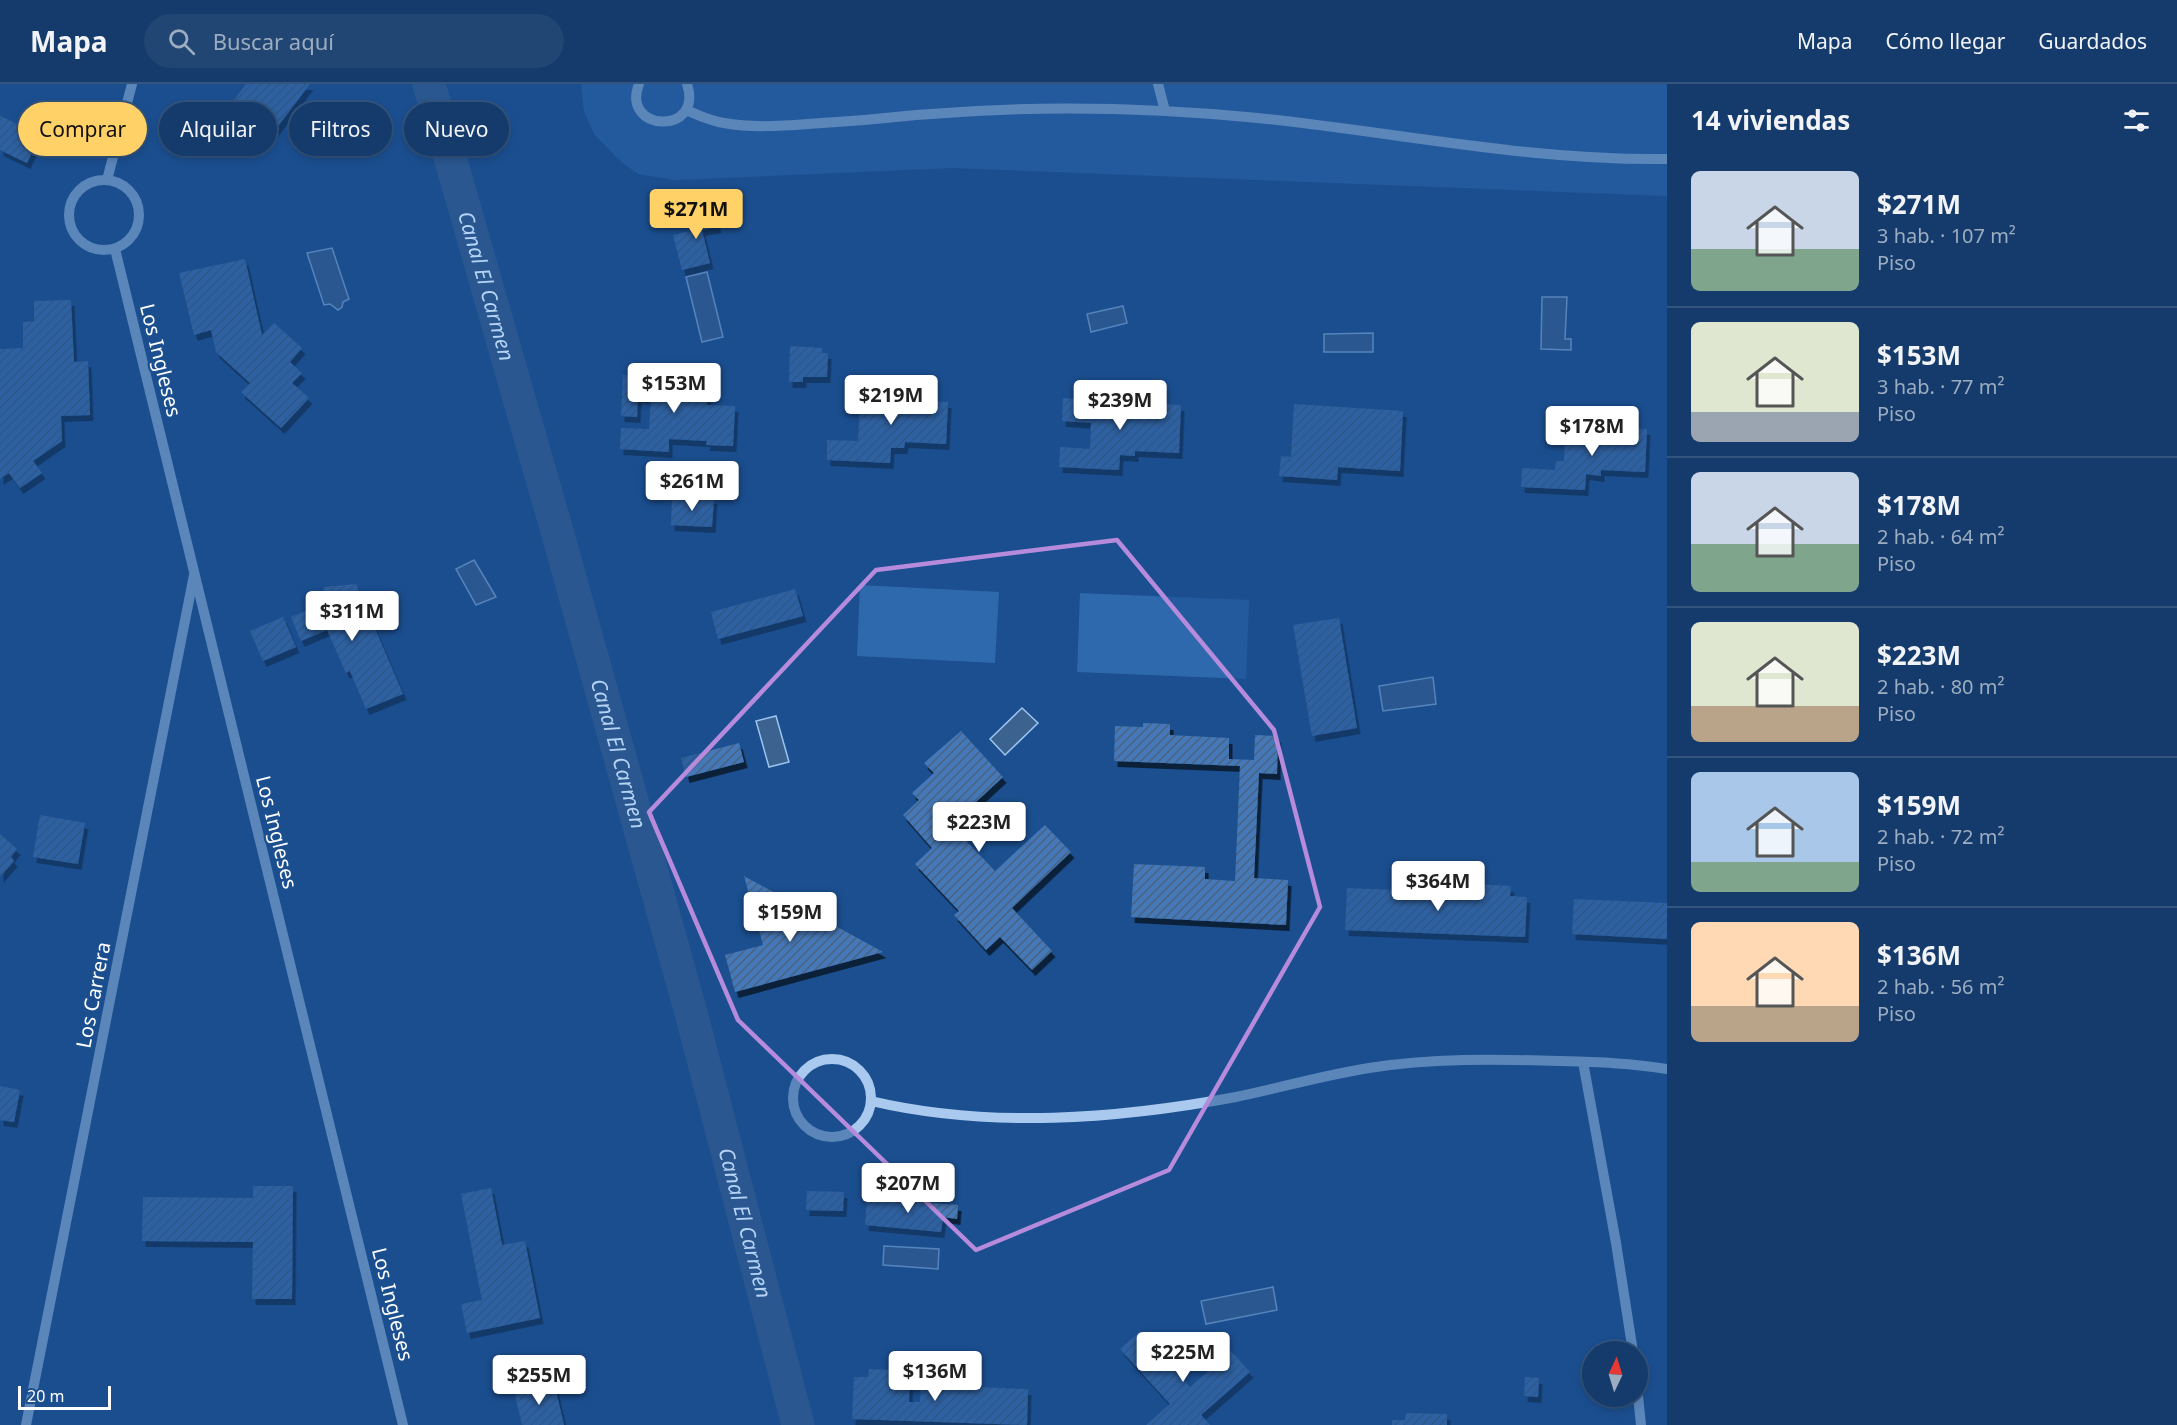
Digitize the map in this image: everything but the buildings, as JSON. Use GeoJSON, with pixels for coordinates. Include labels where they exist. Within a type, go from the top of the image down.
{"type":"FeatureCollection","features":[{"type":"Feature","properties":{"kind":"street"},"geometry":{"type":"LineString","coordinates":[[107,180],[132,84]]}},
{"type":"Feature","properties":{"kind":"street"},"geometry":{"type":"LineString","coordinates":[[639,84],[636,95],[641,112],[647,118],[664,123],[681,116],[686,110],[690,93],[687,84]]}},
{"type":"Feature","properties":{"kind":"street"},"geometry":{"type":"LineString","coordinates":[[1158,84],[1165,111]]}},
{"type":"Feature","properties":{"kind":"street"},"geometry":{"type":"LineString","coordinates":[[686,110],[722,123],[774,126],[989,110],[1165,111],[1334,127],[1484,149],[1562,156],[1667,159]]}},
{"type":"Feature","properties":{"kind":"street"},"geometry":{"type":"LineString","coordinates":[[107,180],[127,187],[138,206],[140,216],[132,236],[115,249],[104,250],[92,248],[81,241],[73,231],[69,219],[70,207],[83,186],[94,181],[107,180]]}},
{"type":"Feature","properties":{"kind":"street","name":"Los Ingleses"},"geometry":{"type":"LineString","coordinates":[[115,249],[403,1425]]}},
{"type":"Feature","properties":{"kind":"street","name":"Los Carrera"},"geometry":{"type":"LineString","coordinates":[[26,1425],[195,571]]}},
{"type":"Feature","properties":{"kind":"street"},"geometry":{"type":"LineString","coordinates":[[871,1101],[910,1109],[969,1115],[1022,1118],[1078,1117],[1176,1107],[1359,1070],[1411,1063],[1511,1059],[1667,1069]]}},
{"type":"Feature","properties":{"kind":"street"},"geometry":{"type":"LineString","coordinates":[[822,1060],[835,1060],[847,1062],[857,1068],[870,1089],[871,1101],[868,1114],[861,1125],[850,1133],[838,1137],[825,1137],[802,1124],[793,1100],[795,1086],[810,1066],[822,1060]]}},
{"type":"Feature","properties":{"kind":"street"},"geometry":{"type":"LineString","coordinates":[[1583,1062],[1631,1341]]}},
{"type":"Feature","properties":{"kind":"street"},"geometry":{"type":"LineString","coordinates":[[1639,1407],[1641,1425]]}},
{"type":"Feature","properties":{"kind":"highlighted area"},"geometry":{"type":"Polygon","coordinates":[[[1117,540],[1274,730],[1320,907],[1169,1170],[976,1250],[738,1020],[649,812],[876,570],[1117,540]]]}},
{"type":"Feature","properties":{"kind":"shaded area"},"geometry":{"type":"Polygon","coordinates":[[[581,84],[1667,84],[1667,196],[952,168],[675,180],[638,174],[619,160],[595,135],[584,112],[581,84]]]}},
{"type":"Feature","properties":{"kind":"shaded area"},"geometry":{"type":"Polygon","coordinates":[[[332,248],[349,299],[343,302],[342,307],[338,310],[330,304],[324,305],[307,253],[332,248]]]}},
{"type":"Feature","properties":{"kind":"shaded area"},"geometry":{"type":"Polygon","coordinates":[[[707,272],[723,337],[702,342],[686,277],[707,272]]]}},
{"type":"Feature","properties":{"kind":"shaded area"},"geometry":{"type":"Polygon","coordinates":[[[1542,297],[1567,297],[1565,339],[1571,339],[1571,350],[1541,349],[1542,297]]]}},
{"type":"Feature","properties":{"kind":"shaded area"},"geometry":{"type":"Polygon","coordinates":[[[1123,306],[1127,323],[1091,332],[1087,314],[1123,306]]]}},
{"type":"Feature","properties":{"kind":"shaded area"},"geometry":{"type":"Polygon","coordinates":[[[1373,333],[1373,352],[1324,352],[1324,334],[1373,333]]]}},
{"type":"Feature","properties":{"kind":"shaded area"},"geometry":{"type":"Polygon","coordinates":[[[474,560],[496,597],[476,605],[456,569],[474,560]]]}},
{"type":"Feature","properties":{"kind":"shaded area"},"geometry":{"type":"Polygon","coordinates":[[[860,585],[999,592],[995,663],[857,656],[860,585]]]}},
{"type":"Feature","properties":{"kind":"shaded area"},"geometry":{"type":"Polygon","coordinates":[[[1080,593],[1249,600],[1246,679],[1077,672],[1080,593]]]}},
{"type":"Feature","properties":{"kind":"shaded area"},"geometry":{"type":"Polygon","coordinates":[[[1433,677],[1436,704],[1383,711],[1379,686],[1433,677]]]}},
{"type":"Feature","properties":{"kind":"shaded area"},"geometry":{"type":"Polygon","coordinates":[[[1022,708],[1038,723],[1005,755],[990,739],[1022,708]]]}},
{"type":"Feature","properties":{"kind":"shaded area"},"geometry":{"type":"Polygon","coordinates":[[[776,716],[789,762],[769,767],[756,721],[776,716]]]}},
{"type":"Feature","properties":{"kind":"shaded area"},"geometry":{"type":"Polygon","coordinates":[[[884,1246],[939,1249],[938,1269],[883,1265],[884,1246]]]}},
{"type":"Feature","properties":{"kind":"shaded area"},"geometry":{"type":"Polygon","coordinates":[[[1273,1287],[1277,1310],[1206,1324],[1201,1301],[1273,1287]]]}},
{"type":"Feature","properties":{"kind":"waterway","name":"Canal El Carmen"},"geometry":{"type":"LineString","coordinates":[[429,84],[557,531],[690,1009],[798,1425]]}}]}
